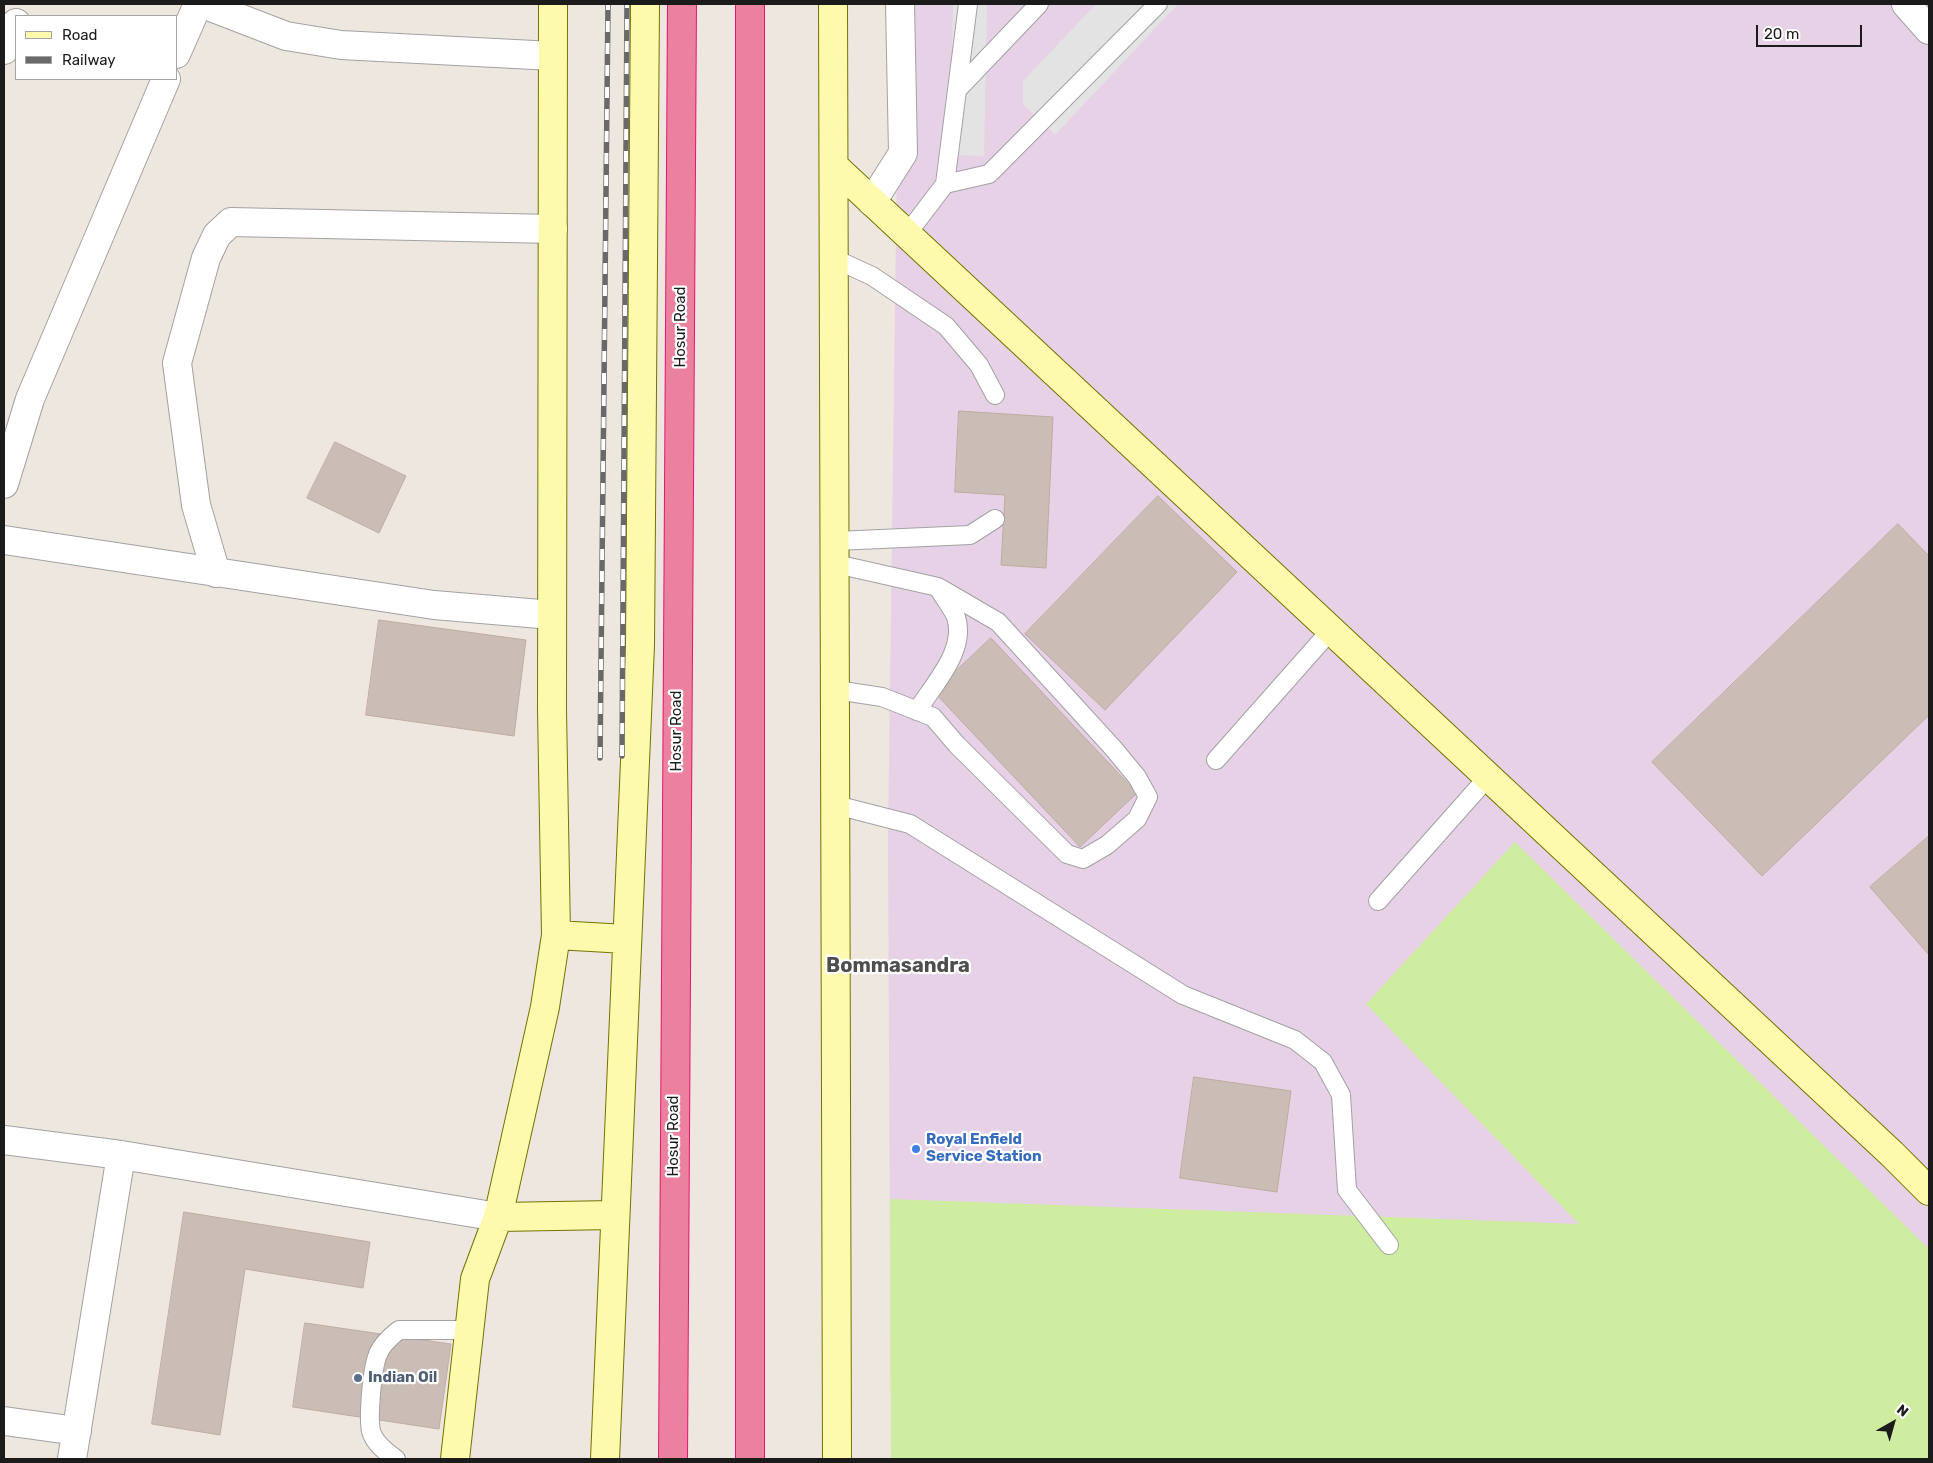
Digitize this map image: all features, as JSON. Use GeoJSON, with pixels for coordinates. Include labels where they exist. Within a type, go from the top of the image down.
{"type":"FeatureCollection","features":[{"type":"Feature","properties":{"kind":"highway","name":"Hosur Road"},"geometry":{"type":"LineString","coordinates":[[674,1459],[682,4]]}},
{"type":"Feature","properties":{"kind":"highway"},"geometry":{"type":"LineString","coordinates":[[750,4],[750,1459]]}},
{"type":"Feature","properties":{"kind":"street"},"geometry":{"type":"LineString","coordinates":[[178,49],[198,4]]}},
{"type":"Feature","properties":{"kind":"street"},"geometry":{"type":"LineString","coordinates":[[203,4],[286,36],[309,41],[341,45],[553,56]]}},
{"type":"Feature","properties":{"kind":"street"},"geometry":{"type":"LineString","coordinates":[[455,1459],[475,1279],[498,1217],[545,1007],[556,935],[552,615],[553,4]]}},
{"type":"Feature","properties":{"kind":"street"},"geometry":{"type":"LineString","coordinates":[[605,1459],[640,645],[641,244],[645,4]]}},
{"type":"Feature","properties":{"kind":"street"},"geometry":{"type":"LineString","coordinates":[[833,4],[837,1459]]}},
{"type":"Feature","properties":{"kind":"street"},"geometry":{"type":"LineString","coordinates":[[872,202],[903,153],[900,4]]}},
{"type":"Feature","properties":{"kind":"street"},"geometry":{"type":"LineString","coordinates":[[1906,4],[1929,30]]}},
{"type":"Feature","properties":{"kind":"street"},"geometry":{"type":"LineString","coordinates":[[4,50],[15,25]]}},
{"type":"Feature","properties":{"kind":"street"},"geometry":{"type":"LineString","coordinates":[[4,484],[30,399],[166,80]]}},
{"type":"Feature","properties":{"kind":"street"},"geometry":{"type":"LineString","coordinates":[[834,166],[1892,1154],[1929,1192]]}},
{"type":"Feature","properties":{"kind":"street"},"geometry":{"type":"LineString","coordinates":[[216,573],[196,505],[177,363],[206,258],[217,235],[231,222],[553,229]]}},
{"type":"Feature","properties":{"kind":"street"},"geometry":{"type":"LineString","coordinates":[[4,540],[434,605],[552,615]]}},
{"type":"Feature","properties":{"kind":"street"},"geometry":{"type":"LineString","coordinates":[[556,935],[626,939]]}},
{"type":"Feature","properties":{"kind":"street"},"geometry":{"type":"LineString","coordinates":[[4,1140],[121,1155],[498,1217],[614,1215]]}},
{"type":"Feature","properties":{"kind":"street"},"geometry":{"type":"LineString","coordinates":[[72,1459],[121,1155]]}},
{"type":"Feature","properties":{"kind":"street"},"geometry":{"type":"LineString","coordinates":[[4,1420],[77,1431]]}},
{"type":"Feature","properties":{"kind":"lane"},"geometry":{"type":"LineString","coordinates":[[907,234],[945,184],[968,4]]}},
{"type":"Feature","properties":{"kind":"lane"},"geometry":{"type":"LineString","coordinates":[[957,90],[1038,4]]}},
{"type":"Feature","properties":{"kind":"lane"},"geometry":{"type":"LineString","coordinates":[[945,184],[989,174],[1158,4]]}},
{"type":"Feature","properties":{"kind":"lane"},"geometry":{"type":"LineString","coordinates":[[835,259],[872,276],[946,326],[979,365],[995,395]]}},
{"type":"Feature","properties":{"kind":"lane"},"geometry":{"type":"LineString","coordinates":[[836,552],[970,535],[995,519]]}},
{"type":"Feature","properties":{"kind":"lane"},"geometry":{"type":"LineString","coordinates":[[836,552],[938,587],[998,622],[1119,755],[1137,777],[1148,797],[1138,819],[1107,845],[1083,859],[1067,854],[957,745],[933,717],[882,697],[836,690]]}},
{"type":"Feature","properties":{"kind":"lane"},"geometry":{"type":"LineString","coordinates":[[917,711],[949,661],[956,645],[956,618],[938,587]]}},
{"type":"Feature","properties":{"kind":"lane"},"geometry":{"type":"LineString","coordinates":[[1216,760],[1331,630]]}},
{"type":"Feature","properties":{"kind":"lane"},"geometry":{"type":"LineString","coordinates":[[1378,901],[1488,777]]}},
{"type":"Feature","properties":{"kind":"lane"},"geometry":{"type":"LineString","coordinates":[[836,805],[910,824],[1183,995],[1295,1040],[1323,1062],[1341,1095],[1347,1190],[1389,1245]]}},
{"type":"Feature","properties":{"kind":"lane"},"geometry":{"type":"LineString","coordinates":[[396,1459],[382,1449],[371,1432],[370,1412],[377,1356],[388,1339],[399,1330],[469,1330]]}},
{"type":"Feature","properties":{"kind":"shaded area"},"geometry":{"type":"Polygon","coordinates":[[[899,4],[1929,4],[1929,1459],[891,1459],[888,838],[899,4]]]}},
{"type":"Feature","properties":{"kind":"shaded area"},"geometry":{"type":"Polygon","coordinates":[[[953,4],[987,4],[984,156],[950,155],[953,4]]]}},
{"type":"Feature","properties":{"kind":"shaded area"},"geometry":{"type":"Polygon","coordinates":[[[1096,4],[1178,4],[1055,135],[1023,104],[1023,81],[1096,4]]]}},
{"type":"Feature","properties":{"kind":"green space"},"geometry":{"type":"Polygon","coordinates":[[[1515,842],[1929,1249],[1929,1459],[891,1459],[890,1199],[1579,1224],[1366,1004],[1515,842]]]}},
{"type":"Feature","properties":{"kind":"building"},"geometry":{"type":"Polygon","coordinates":[[[959,411],[1053,417],[1046,568],[1001,565],[1005,495],[955,492],[959,411]]]}},
{"type":"Feature","properties":{"kind":"building"},"geometry":{"type":"Polygon","coordinates":[[[335,442],[406,476],[379,533],[307,498],[335,442]]]}},
{"type":"Feature","properties":{"kind":"building"},"geometry":{"type":"Polygon","coordinates":[[[1158,496],[1237,572],[1105,710],[1025,634],[1158,496]]]}},
{"type":"Feature","properties":{"kind":"building"},"geometry":{"type":"Polygon","coordinates":[[[1898,524],[1929,556],[1929,715],[1762,876],[1652,762],[1898,524]]]}},
{"type":"Feature","properties":{"kind":"building"},"geometry":{"type":"Polygon","coordinates":[[[379,620],[526,640],[514,736],[366,715],[379,620]]]}},
{"type":"Feature","properties":{"kind":"building"},"geometry":{"type":"Polygon","coordinates":[[[991,638],[1137,793],[1080,847],[934,692],[991,638]]]}},
{"type":"Feature","properties":{"kind":"building"},"geometry":{"type":"Polygon","coordinates":[[[1929,836],[1929,955],[1870,887],[1929,836]]]}},
{"type":"Feature","properties":{"kind":"building"},"geometry":{"type":"Polygon","coordinates":[[[1194,1077],[1291,1091],[1277,1192],[1180,1178],[1194,1077]]]}},
{"type":"Feature","properties":{"kind":"building"},"geometry":{"type":"Polygon","coordinates":[[[184,1212],[370,1242],[363,1288],[245,1269],[220,1435],[152,1424],[184,1212]]]}},
{"type":"Feature","properties":{"kind":"building"},"geometry":{"type":"Polygon","coordinates":[[[305,1323],[451,1344],[439,1429],[293,1407],[305,1323]]]}},
{"type":"Feature","properties":{"kind":"railway"},"geometry":{"type":"LineString","coordinates":[[600,758],[608,4]]}},
{"type":"Feature","properties":{"kind":"railway"},"geometry":{"type":"LineString","coordinates":[[622,756],[627,4]]}},
{"type":"Feature","properties":{"kind":"place","name":"Royal Enfield Service Station"},"geometry":{"type":"Point","coordinates":[916,1149]}},
{"type":"Feature","properties":{"kind":"place","name":"Indian Oil"},"geometry":{"type":"Point","coordinates":[358,1378]}},
{"type":"Feature","properties":{"kind":"district","name":"Bommasandra"},"geometry":{"type":"Point","coordinates":[898,966]}}]}
